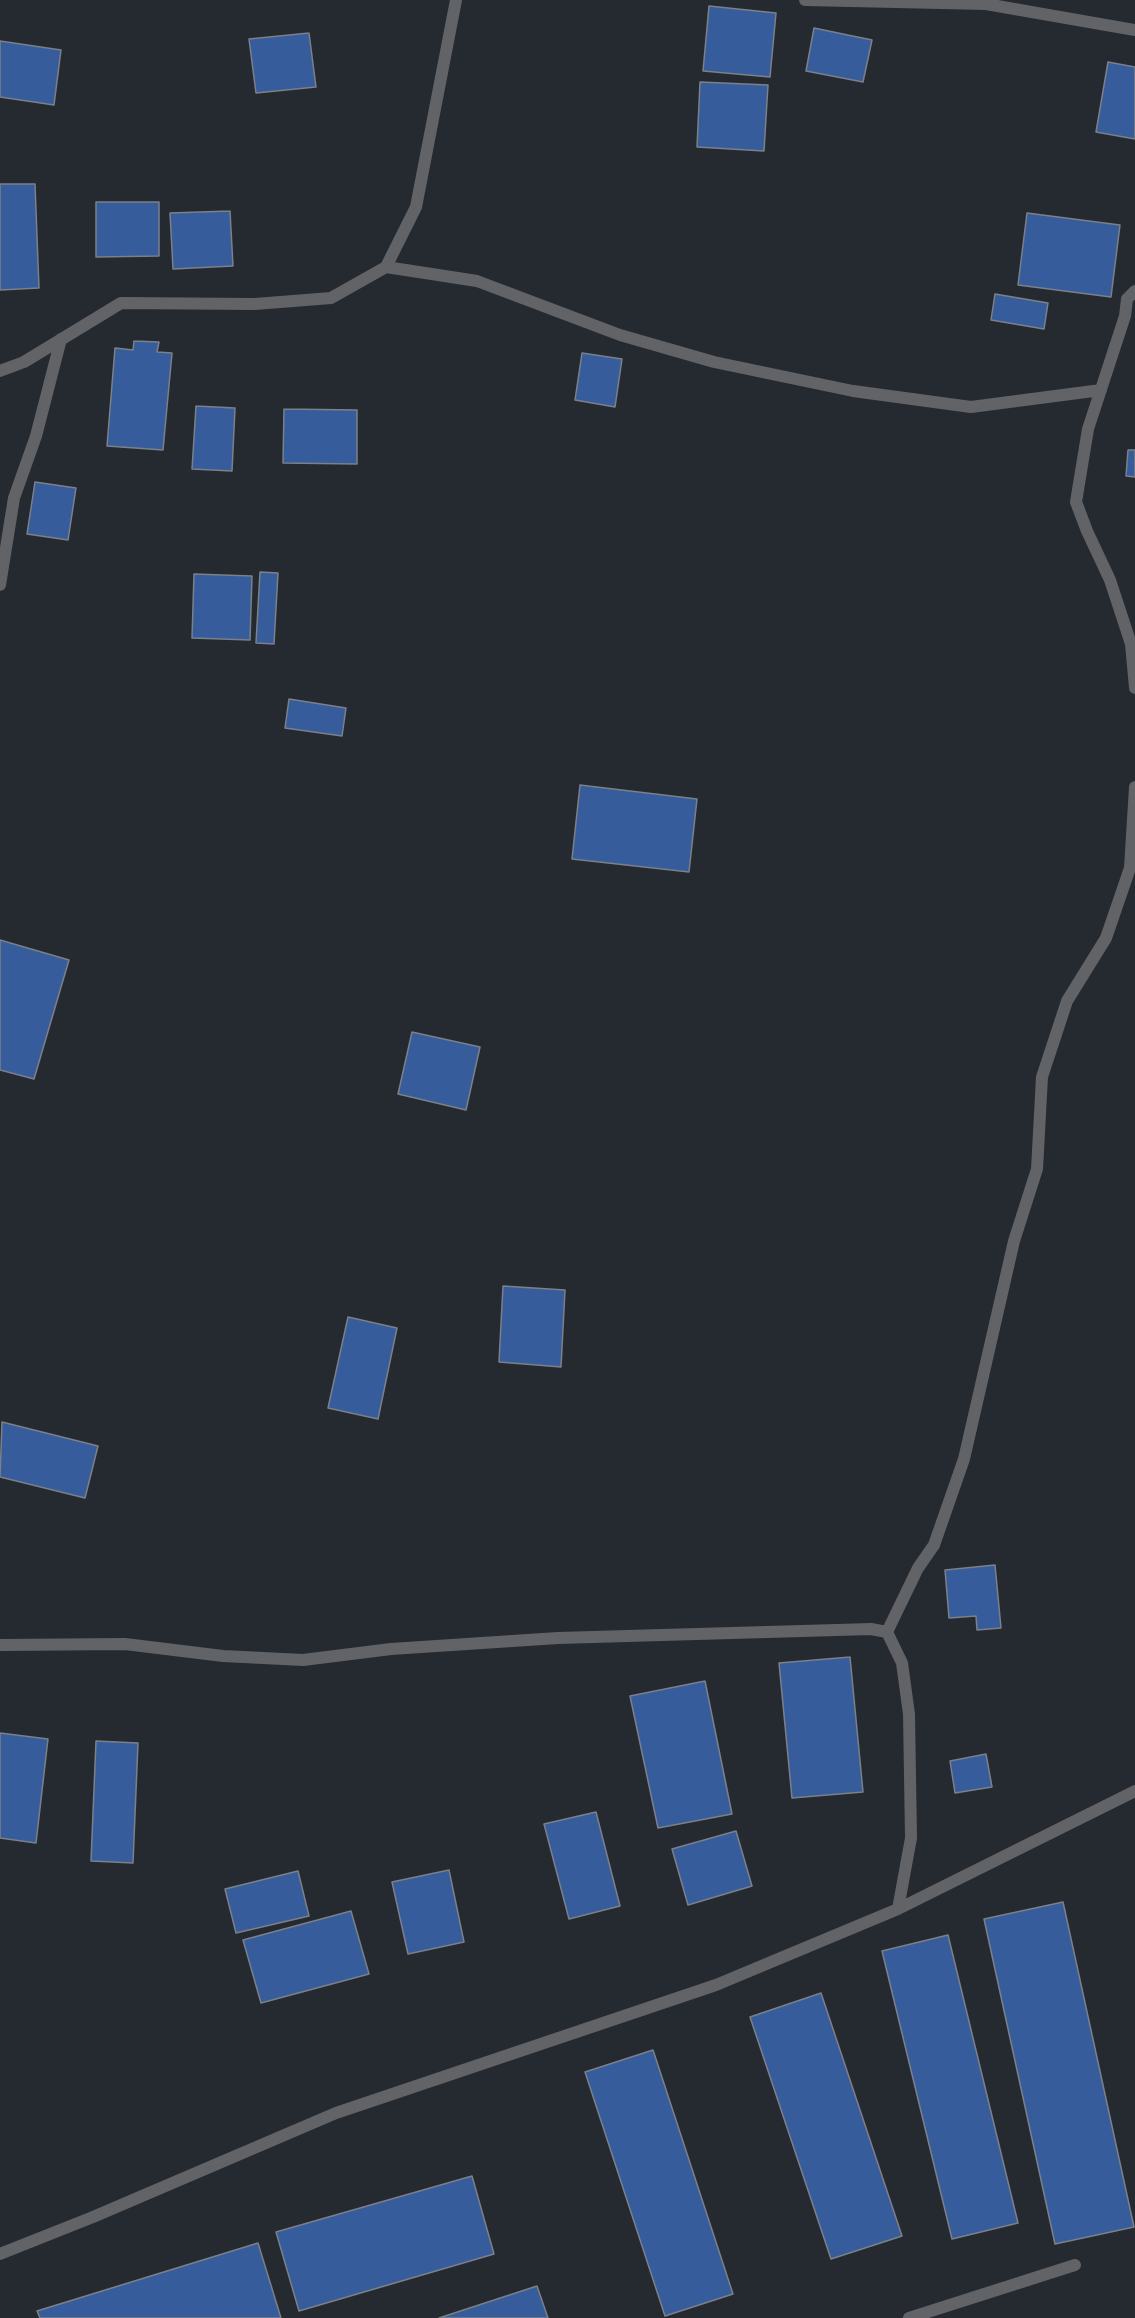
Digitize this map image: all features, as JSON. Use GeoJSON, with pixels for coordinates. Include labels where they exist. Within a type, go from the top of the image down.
{"type":"FeatureCollection","features":[{"type":"Feature","properties":{"kind":"street"},"geometry":{"type":"LineString","coordinates":[[0,371],[24,362],[121,303],[255,304],[332,298],[386,267],[416,207],[456,0]]}},
{"type":"Feature","properties":{"kind":"street"},"geometry":{"type":"LineString","coordinates":[[805,0],[986,4],[1135,30]]}},
{"type":"Feature","properties":{"kind":"street"},"geometry":{"type":"LineString","coordinates":[[386,267],[477,281],[620,335],[714,362],[853,391],[971,406],[1101,390]]}},
{"type":"Feature","properties":{"kind":"street"},"geometry":{"type":"LineString","coordinates":[[1132,297],[1088,429],[1076,502],[1110,580],[1131,644],[1135,688]]}},
{"type":"Feature","properties":{"kind":"street"},"geometry":{"type":"LineString","coordinates":[[0,585],[14,498],[36,436],[61,339]]}},
{"type":"Feature","properties":{"kind":"street"},"geometry":{"type":"LineString","coordinates":[[887,1632],[918,1568],[934,1545],[964,1459],[1014,1241],[1036,1168],[1042,1077],[1067,1001],[1106,938],[1130,868],[1135,788]]}},
{"type":"Feature","properties":{"kind":"street"},"geometry":{"type":"LineString","coordinates":[[0,1645],[124,1644],[223,1656],[303,1660],[391,1649],[558,1638],[871,1629],[887,1632]]}},
{"type":"Feature","properties":{"kind":"street"},"geometry":{"type":"LineString","coordinates":[[887,1632],[902,1663],[909,1714],[911,1838],[898,1909]]}},
{"type":"Feature","properties":{"kind":"street"},"geometry":{"type":"LineString","coordinates":[[0,2254],[93,2217],[336,2113],[716,1985],[898,1909],[1135,1791]]}},
{"type":"Feature","properties":{"kind":"street"},"geometry":{"type":"LineString","coordinates":[[909,2318],[1075,2265]]}},
{"type":"Feature","properties":{"kind":"building"},"geometry":{"type":"Polygon","coordinates":[[[709,6],[776,13],[770,77],[703,71],[709,6]]]}},
{"type":"Feature","properties":{"kind":"building"},"geometry":{"type":"Polygon","coordinates":[[[814,28],[872,40],[863,82],[806,71],[814,28]]]}},
{"type":"Feature","properties":{"kind":"building"},"geometry":{"type":"Polygon","coordinates":[[[309,33],[316,87],[256,93],[249,39],[309,33]]]}},
{"type":"Feature","properties":{"kind":"building"},"geometry":{"type":"Polygon","coordinates":[[[0,41],[61,50],[54,105],[0,97],[0,41]]]}},
{"type":"Feature","properties":{"kind":"building"},"geometry":{"type":"Polygon","coordinates":[[[1108,62],[1135,67],[1135,139],[1096,132],[1108,62]]]}},
{"type":"Feature","properties":{"kind":"building"},"geometry":{"type":"Polygon","coordinates":[[[700,82],[768,85],[764,151],[697,147],[700,82]]]}},
{"type":"Feature","properties":{"kind":"building"},"geometry":{"type":"Polygon","coordinates":[[[0,184],[35,184],[39,288],[0,290],[0,184]]]}},
{"type":"Feature","properties":{"kind":"building"},"geometry":{"type":"Polygon","coordinates":[[[96,202],[159,202],[159,256],[96,257],[96,202]]]}},
{"type":"Feature","properties":{"kind":"building"},"geometry":{"type":"Polygon","coordinates":[[[230,211],[233,266],[173,269],[170,213],[230,211]]]}},
{"type":"Feature","properties":{"kind":"building"},"geometry":{"type":"Polygon","coordinates":[[[1027,213],[1120,225],[1111,297],[1018,285],[1027,213]]]}},
{"type":"Feature","properties":{"kind":"building"},"geometry":{"type":"Polygon","coordinates":[[[995,294],[1048,303],[1044,329],[991,320],[995,294]]]}},
{"type":"Feature","properties":{"kind":"building"},"geometry":{"type":"Polygon","coordinates":[[[134,341],[159,342],[157,352],[172,353],[163,450],[107,446],[115,348],[133,350],[134,341]]]}},
{"type":"Feature","properties":{"kind":"building"},"geometry":{"type":"Polygon","coordinates":[[[582,353],[622,359],[615,407],[575,400],[582,353]]]}},
{"type":"Feature","properties":{"kind":"building"},"geometry":{"type":"Polygon","coordinates":[[[196,406],[235,408],[232,471],[192,469],[196,406]]]}},
{"type":"Feature","properties":{"kind":"building"},"geometry":{"type":"Polygon","coordinates":[[[284,409],[357,410],[357,464],[283,463],[284,409]]]}},
{"type":"Feature","properties":{"kind":"building"},"geometry":{"type":"Polygon","coordinates":[[[1128,450],[1135,450],[1135,477],[1126,476],[1128,450]]]}},
{"type":"Feature","properties":{"kind":"building"},"geometry":{"type":"Polygon","coordinates":[[[35,482],[76,488],[68,540],[27,534],[35,482]]]}},
{"type":"Feature","properties":{"kind":"building"},"geometry":{"type":"Polygon","coordinates":[[[260,572],[278,573],[274,644],[256,643],[260,572]]]}},
{"type":"Feature","properties":{"kind":"building"},"geometry":{"type":"Polygon","coordinates":[[[194,574],[252,576],[250,640],[192,638],[194,574]]]}},
{"type":"Feature","properties":{"kind":"building"},"geometry":{"type":"Polygon","coordinates":[[[289,699],[346,708],[342,736],[285,728],[289,699]]]}},
{"type":"Feature","properties":{"kind":"building"},"geometry":{"type":"Polygon","coordinates":[[[580,785],[697,799],[689,872],[572,859],[580,785]]]}},
{"type":"Feature","properties":{"kind":"building"},"geometry":{"type":"Polygon","coordinates":[[[0,940],[69,960],[34,1079],[0,1070],[0,940]]]}},
{"type":"Feature","properties":{"kind":"building"},"geometry":{"type":"Polygon","coordinates":[[[412,1032],[480,1047],[466,1110],[398,1094],[412,1032]]]}},
{"type":"Feature","properties":{"kind":"building"},"geometry":{"type":"Polygon","coordinates":[[[503,1286],[565,1290],[561,1367],[499,1362],[503,1286]]]}},
{"type":"Feature","properties":{"kind":"building"},"geometry":{"type":"Polygon","coordinates":[[[348,1317],[397,1328],[378,1419],[328,1408],[348,1317]]]}},
{"type":"Feature","properties":{"kind":"building"},"geometry":{"type":"Polygon","coordinates":[[[2,1422],[98,1446],[85,1498],[0,1477],[2,1422]]]}},
{"type":"Feature","properties":{"kind":"building"},"geometry":{"type":"Polygon","coordinates":[[[995,1565],[1001,1628],[977,1630],[976,1616],[949,1618],[945,1570],[995,1565]]]}},
{"type":"Feature","properties":{"kind":"building"},"geometry":{"type":"Polygon","coordinates":[[[850,1657],[863,1792],[792,1798],[779,1663],[850,1657]]]}},
{"type":"Feature","properties":{"kind":"building"},"geometry":{"type":"Polygon","coordinates":[[[705,1681],[732,1814],[658,1828],[630,1696],[705,1681]]]}},
{"type":"Feature","properties":{"kind":"building"},"geometry":{"type":"Polygon","coordinates":[[[0,1733],[48,1739],[36,1843],[0,1838],[0,1733]]]}},
{"type":"Feature","properties":{"kind":"building"},"geometry":{"type":"Polygon","coordinates":[[[96,1741],[138,1743],[133,1863],[91,1861],[96,1741]]]}},
{"type":"Feature","properties":{"kind":"building"},"geometry":{"type":"Polygon","coordinates":[[[986,1754],[992,1787],[955,1793],[950,1761],[986,1754]]]}},
{"type":"Feature","properties":{"kind":"building"},"geometry":{"type":"Polygon","coordinates":[[[596,1812],[620,1906],[569,1919],[544,1824],[596,1812]]]}},
{"type":"Feature","properties":{"kind":"building"},"geometry":{"type":"Polygon","coordinates":[[[736,1831],[752,1886],[688,1905],[672,1849],[736,1831]]]}},
{"type":"Feature","properties":{"kind":"building"},"geometry":{"type":"Polygon","coordinates":[[[449,1870],[464,1942],[408,1954],[392,1882],[449,1870]]]}},
{"type":"Feature","properties":{"kind":"building"},"geometry":{"type":"Polygon","coordinates":[[[298,1871],[309,1916],[236,1933],[225,1889],[298,1871]]]}},
{"type":"Feature","properties":{"kind":"building"},"geometry":{"type":"Polygon","coordinates":[[[1063,1902],[1134,2227],[1055,2244],[984,1919],[1063,1902]]]}},
{"type":"Feature","properties":{"kind":"building"},"geometry":{"type":"Polygon","coordinates":[[[351,1911],[369,1974],[261,2003],[243,1940],[351,1911]]]}},
{"type":"Feature","properties":{"kind":"building"},"geometry":{"type":"Polygon","coordinates":[[[948,1935],[1018,2223],[952,2239],[882,1951],[948,1935]]]}},
{"type":"Feature","properties":{"kind":"building"},"geometry":{"type":"Polygon","coordinates":[[[821,1993],[902,2236],[831,2259],[750,2017],[821,1993]]]}},
{"type":"Feature","properties":{"kind":"building"},"geometry":{"type":"Polygon","coordinates":[[[653,2050],[733,2294],[665,2316],[585,2072],[653,2050]]]}},
{"type":"Feature","properties":{"kind":"building"},"geometry":{"type":"Polygon","coordinates":[[[472,2176],[494,2254],[299,2311],[276,2232],[472,2176]]]}},
{"type":"Feature","properties":{"kind":"building"},"geometry":{"type":"Polygon","coordinates":[[[258,2243],[281,2318],[40,2318],[37,2311],[258,2243]]]}},
{"type":"Feature","properties":{"kind":"building"},"geometry":{"type":"Polygon","coordinates":[[[537,2286],[548,2318],[439,2318],[537,2286]]]}}]}
